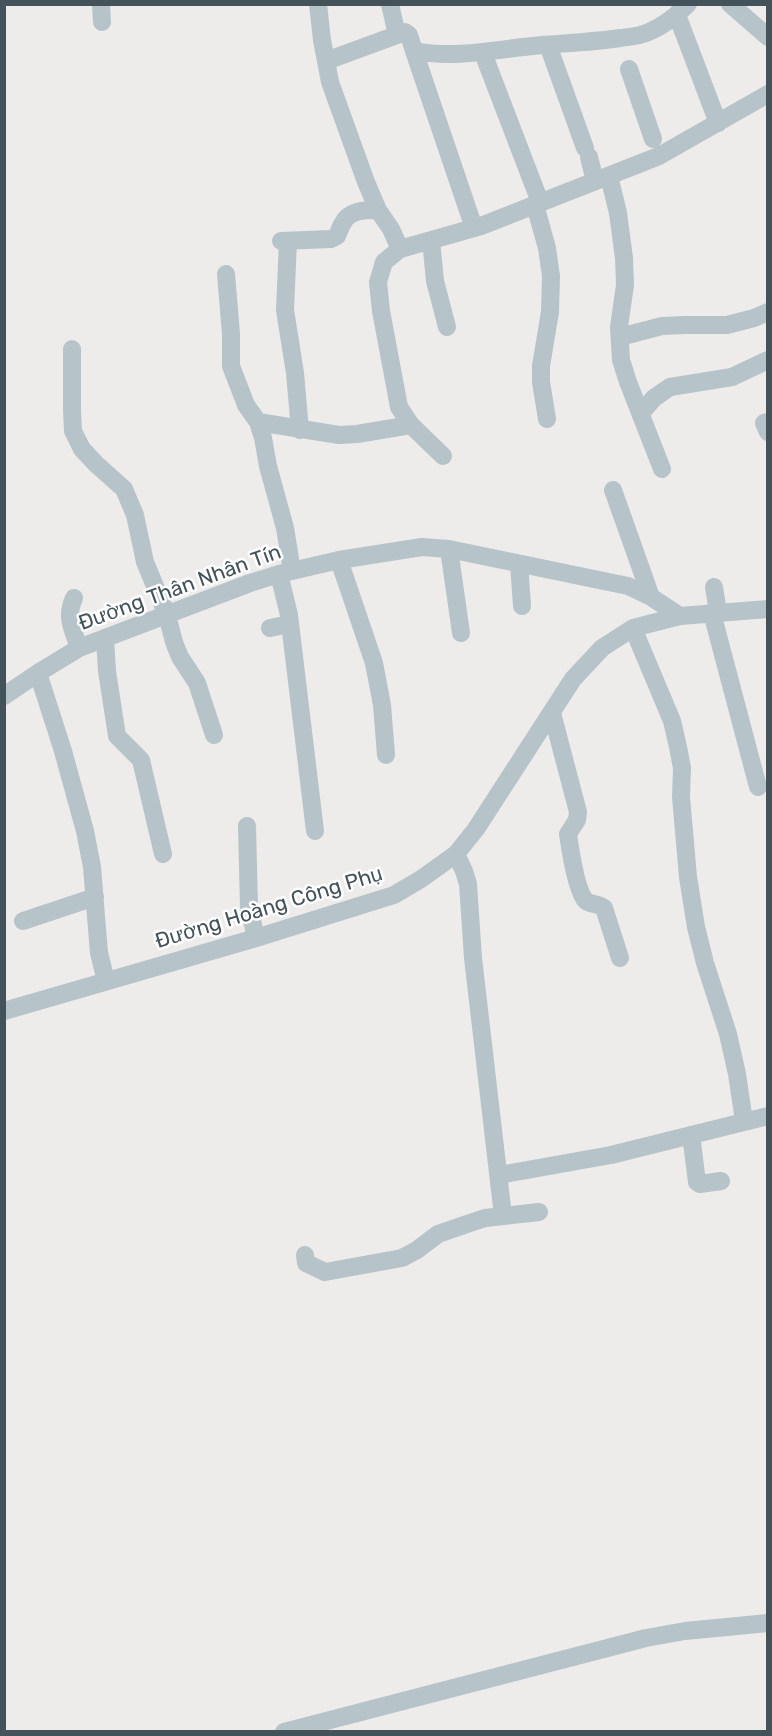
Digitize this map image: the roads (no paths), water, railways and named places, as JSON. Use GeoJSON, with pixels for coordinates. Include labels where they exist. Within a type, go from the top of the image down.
{"type":"FeatureCollection","features":[{"type":"Feature","properties":{"kind":"street"},"geometry":{"type":"LineString","coordinates":[[318,4],[330,82],[366,182],[399,249]]}},
{"type":"Feature","properties":{"kind":"street"},"geometry":{"type":"LineString","coordinates":[[390,4],[398,35]]}},
{"type":"Feature","properties":{"kind":"street"},"geometry":{"type":"LineString","coordinates":[[730,4],[768,37]]}},
{"type":"Feature","properties":{"kind":"street"},"geometry":{"type":"LineString","coordinates":[[414,51],[432,54],[483,53],[627,37],[650,32],[682,10],[718,123]]}},
{"type":"Feature","properties":{"kind":"street"},"geometry":{"type":"LineString","coordinates":[[326,61],[407,33],[474,228]]}},
{"type":"Feature","properties":{"kind":"street"},"geometry":{"type":"LineString","coordinates":[[627,37],[624,46],[627,63],[653,139]]}},
{"type":"Feature","properties":{"kind":"street"},"geometry":{"type":"LineString","coordinates":[[548,45],[587,152],[618,213],[625,285],[619,327],[621,360],[662,469]]}},
{"type":"Feature","properties":{"kind":"street"},"geometry":{"type":"LineString","coordinates":[[483,53],[538,204],[547,248],[550,312],[541,366],[546,419]]}},
{"type":"Feature","properties":{"kind":"street"},"geometry":{"type":"LineString","coordinates":[[443,456],[411,425],[399,407],[378,282],[384,262],[399,249],[474,228],[659,156],[768,94]]}},
{"type":"Feature","properties":{"kind":"street"},"geometry":{"type":"LineString","coordinates":[[300,430],[295,373],[285,310],[284,241],[330,239],[337,236],[344,219],[348,216],[363,210],[378,210]]}},
{"type":"Feature","properties":{"kind":"street"},"geometry":{"type":"LineString","coordinates":[[431,240],[435,281],[447,327]]}},
{"type":"Feature","properties":{"kind":"street"},"geometry":{"type":"LineString","coordinates":[[226,274],[231,366],[246,405],[258,422],[285,528],[285,572],[290,624],[315,831]]}},
{"type":"Feature","properties":{"kind":"street"},"geometry":{"type":"LineString","coordinates":[[620,337],[662,326],[727,325],[768,312]]}},
{"type":"Feature","properties":{"kind":"street"},"geometry":{"type":"LineString","coordinates":[[72,349],[74,431],[82,449],[124,489],[135,514],[145,562],[167,615],[174,642],[180,657],[197,683],[214,735]]}},
{"type":"Feature","properties":{"kind":"street"},"geometry":{"type":"LineString","coordinates":[[641,413],[654,398],[670,387],[732,377],[768,360]]}},
{"type":"Feature","properties":{"kind":"street"},"geometry":{"type":"LineString","coordinates":[[258,422],[339,435],[411,425]]}},
{"type":"Feature","properties":{"kind":"street"},"geometry":{"type":"LineString","coordinates":[[768,422],[764,423],[768,432]]}},
{"type":"Feature","properties":{"kind":"street"},"geometry":{"type":"LineString","coordinates":[[613,490],[651,597]]}},
{"type":"Feature","properties":{"kind":"street","name":"Đường Thân Nhân Tín"},"geometry":{"type":"LineString","coordinates":[[4,696],[79,648],[250,583],[285,572],[339,560],[422,548],[449,549],[627,586],[651,597],[680,616]]}},
{"type":"Feature","properties":{"kind":"street"},"geometry":{"type":"LineString","coordinates":[[449,549],[461,633]]}},
{"type":"Feature","properties":{"kind":"street"},"geometry":{"type":"LineString","coordinates":[[339,560],[374,663],[382,705],[386,755]]}},
{"type":"Feature","properties":{"kind":"street"},"geometry":{"type":"LineString","coordinates":[[519,564],[522,606]]}},
{"type":"Feature","properties":{"kind":"street"},"geometry":{"type":"LineString","coordinates":[[714,586],[715,613],[758,787]]}},
{"type":"Feature","properties":{"kind":"street"},"geometry":{"type":"LineString","coordinates":[[74,598],[68,616],[79,648]]}},
{"type":"Feature","properties":{"kind":"street"},"geometry":{"type":"LineString","coordinates":[[680,616],[768,609]]}},
{"type":"Feature","properties":{"kind":"street","name":"Đường Hoàng Công Phụ"},"geometry":{"type":"LineString","coordinates":[[4,1011],[256,938],[394,895],[456,854],[476,829],[573,679],[602,648],[633,628],[680,616]]}},
{"type":"Feature","properties":{"kind":"street"},"geometry":{"type":"LineString","coordinates":[[270,628],[290,624]]}},
{"type":"Feature","properties":{"kind":"street"},"geometry":{"type":"LineString","coordinates":[[633,628],[672,721],[678,747],[682,768],[681,797],[688,877],[696,927],[728,1034],[744,1122]]}},
{"type":"Feature","properties":{"kind":"street"},"geometry":{"type":"LineString","coordinates":[[105,639],[107,671],[117,736],[141,760],[163,854]]}},
{"type":"Feature","properties":{"kind":"street"},"geometry":{"type":"LineString","coordinates":[[38,673],[63,750],[85,831],[92,867],[99,953],[106,981]]}},
{"type":"Feature","properties":{"kind":"street"},"geometry":{"type":"LineString","coordinates":[[552,713],[578,812],[577,820],[568,834],[578,884],[585,900],[589,903],[600,904],[604,908],[620,958]]}},
{"type":"Feature","properties":{"kind":"street"},"geometry":{"type":"LineString","coordinates":[[247,826],[249,908],[256,938]]}},
{"type":"Feature","properties":{"kind":"street"},"geometry":{"type":"LineString","coordinates":[[456,854],[468,884],[472,958],[503,1215]]}},
{"type":"Feature","properties":{"kind":"street"},"geometry":{"type":"LineString","coordinates":[[23,921],[95,897]]}},
{"type":"Feature","properties":{"kind":"street"},"geometry":{"type":"LineString","coordinates":[[499,1175],[612,1155],[768,1116]]}},
{"type":"Feature","properties":{"kind":"street"},"geometry":{"type":"LineString","coordinates":[[691,1135],[697,1182],[700,1184],[721,1181]]}},
{"type":"Feature","properties":{"kind":"street"},"geometry":{"type":"LineString","coordinates":[[305,1255],[306,1263],[325,1272],[402,1258],[438,1234],[485,1218],[539,1212]]}},
{"type":"Feature","properties":{"kind":"street"},"geometry":{"type":"LineString","coordinates":[[284,1731],[646,1638],[685,1631],[768,1623]]}}]}
